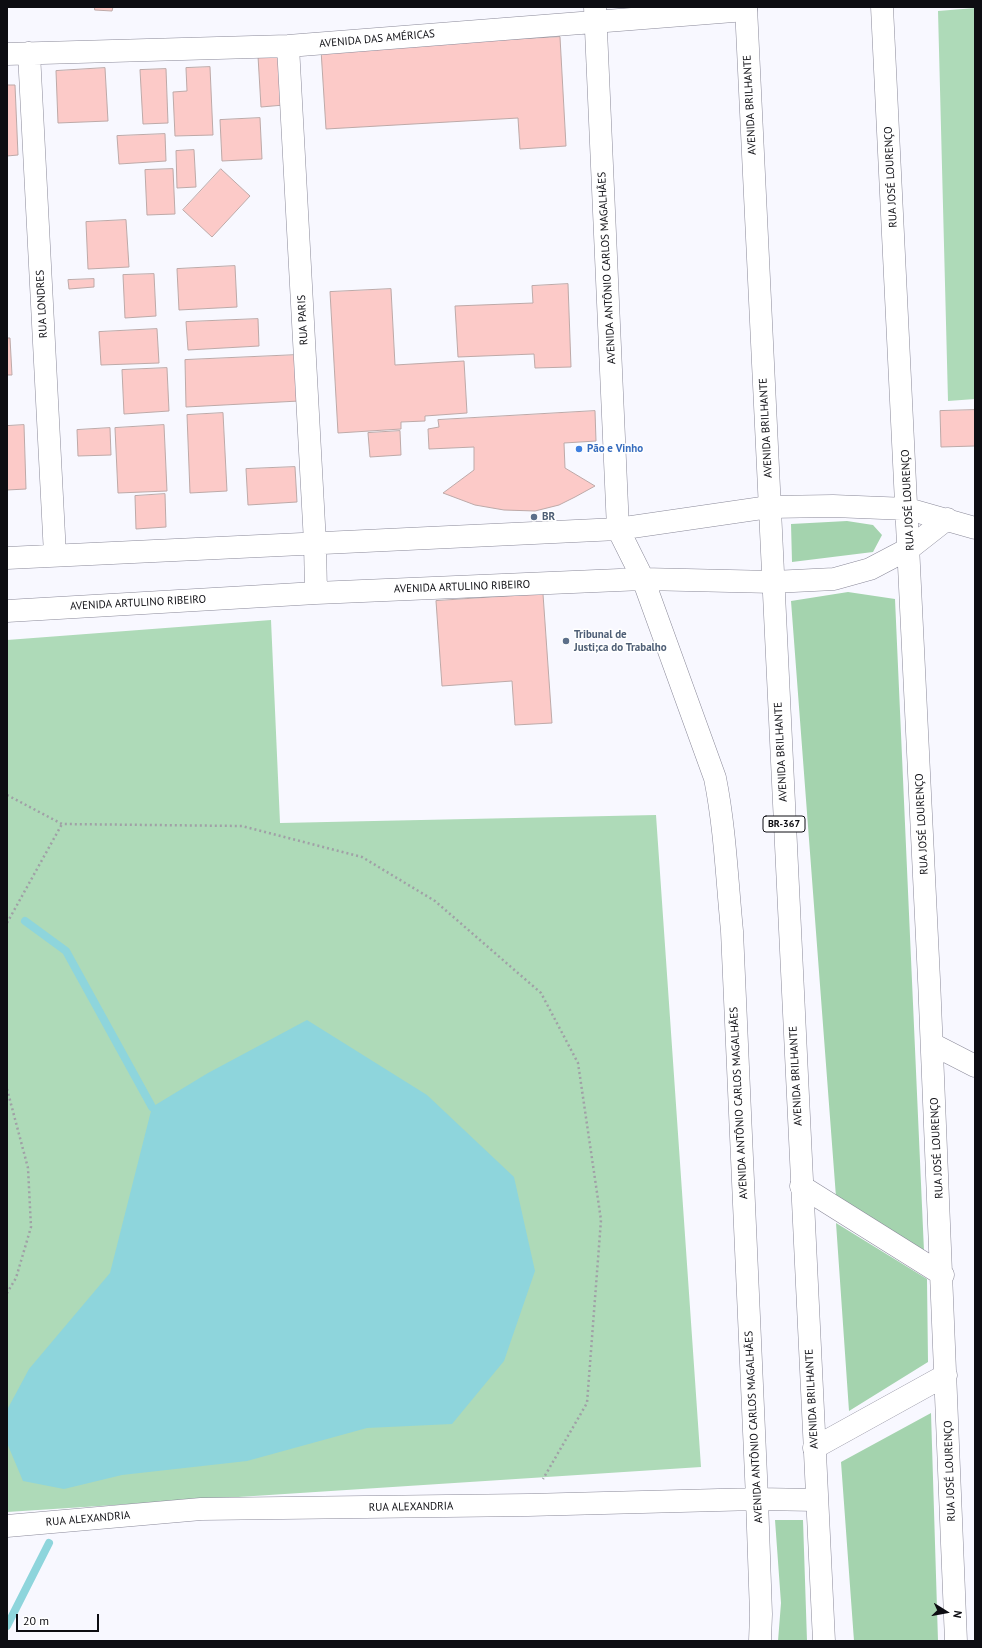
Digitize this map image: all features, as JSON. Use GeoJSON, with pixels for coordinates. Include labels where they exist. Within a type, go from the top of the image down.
{"type":"FeatureCollection","features":[{"type":"Feature","properties":{"kind":"street","name":"RUA JOSÉ LOURENÇO"},"geometry":{"type":"LineString","coordinates":[[882,7],[910,548],[933,1058],[956,1641]]}},
{"type":"Feature","properties":{"kind":"street","name":"AVENIDA DAS AMÉRICAS"},"geometry":{"type":"LineString","coordinates":[[7,54],[288,46],[596,14],[746,8]]}},
{"type":"Feature","properties":{"kind":"street","name":"AVENIDA BRILHANTE"},"geometry":{"type":"LineString","coordinates":[[746,8],[801,1186],[824,1641]]}},
{"type":"Feature","properties":{"kind":"street","name":"AVENIDA ANTÔNIO CARLOS MAGALHÃES"},"geometry":{"type":"LineString","coordinates":[[596,14],[618,529],[643,579],[715,778],[720,799],[732,931],[757,1499],[761,1614],[760,1641]]}},
{"type":"Feature","properties":{"kind":"street","name":"RUA PARIS"},"geometry":{"type":"LineString","coordinates":[[288,46],[316,593]]}},
{"type":"Feature","properties":{"kind":"street","name":"RUA LONDRES"},"geometry":{"type":"LineString","coordinates":[[29,53],[55,555]]}},
{"type":"Feature","properties":{"kind":"street"},"geometry":{"type":"LineString","coordinates":[[7,558],[618,529],[769,507],[833,506],[908,509],[975,528]]}},
{"type":"Feature","properties":{"kind":"street","name":"AVENIDA ARTULINO RIBEIRO"},"geometry":{"type":"LineString","coordinates":[[7,611],[316,593],[643,579],[773,582],[834,579],[870,570],[910,548],[947,519]]}},
{"type":"Feature","properties":{"kind":"street"},"geometry":{"type":"LineString","coordinates":[[933,1058],[938,1047],[975,1066]]}},
{"type":"Feature","properties":{"kind":"street"},"geometry":{"type":"LineString","coordinates":[[801,1186],[942,1275]]}},
{"type":"Feature","properties":{"kind":"street"},"geometry":{"type":"LineString","coordinates":[[814,1448],[946,1375]]}},
{"type":"Feature","properties":{"kind":"street","name":"RUA ALEXANDRIA"},"geometry":{"type":"LineString","coordinates":[[7,1526],[201,1509],[528,1505],[757,1499],[816,1500]]}},
{"type":"Feature","properties":{"kind":"path"},"geometry":{"type":"LineString","coordinates":[[7,796],[62,824],[242,826],[362,857],[435,901],[541,993],[578,1063],[601,1220],[587,1403],[528,1505]]}},
{"type":"Feature","properties":{"kind":"path"},"geometry":{"type":"LineString","coordinates":[[7,923],[62,824]]}},
{"type":"Feature","properties":{"kind":"path"},"geometry":{"type":"LineString","coordinates":[[7,1089],[28,1168],[31,1227],[16,1278],[7,1293]]}},
{"type":"Feature","properties":{"kind":"green space"},"geometry":{"type":"Polygon","coordinates":[[[975,8],[975,399],[948,401],[938,11],[975,8]]]}},
{"type":"Feature","properties":{"kind":"green space"},"geometry":{"type":"Polygon","coordinates":[[[847,521],[873,525],[882,535],[873,552],[792,562],[791,524],[847,521]]]}},
{"type":"Feature","properties":{"kind":"green space"},"geometry":{"type":"Polygon","coordinates":[[[848,592],[895,599],[924,1251],[836,1197],[791,601],[848,592]]]}},
{"type":"Feature","properties":{"kind":"green space"},"geometry":{"type":"Polygon","coordinates":[[[271,620],[280,823],[656,815],[701,1467],[7,1512],[7,640],[271,620]]]}},
{"type":"Feature","properties":{"kind":"green space"},"geometry":{"type":"Polygon","coordinates":[[[836,1223],[927,1279],[928,1362],[849,1411],[836,1223]]]}},
{"type":"Feature","properties":{"kind":"green space"},"geometry":{"type":"Polygon","coordinates":[[[931,1413],[938,1641],[854,1641],[841,1462],[931,1413]]]}},
{"type":"Feature","properties":{"kind":"green space"},"geometry":{"type":"Polygon","coordinates":[[[775,1520],[803,1520],[807,1641],[778,1641],[781,1603],[775,1520]]]}},
{"type":"Feature","properties":{"kind":"water"},"geometry":{"type":"Polygon","coordinates":[[[307,1020],[427,1095],[514,1177],[535,1271],[504,1361],[452,1424],[367,1428],[247,1461],[122,1475],[64,1489],[23,1481],[7,1443],[7,1410],[29,1369],[110,1273],[152,1107],[208,1073],[307,1020]]]}},
{"type":"Feature","properties":{"kind":"building"},"geometry":{"type":"Polygon","coordinates":[[[95,7],[113,7],[112,11],[95,10],[95,7]]]}},
{"type":"Feature","properties":{"kind":"building"},"geometry":{"type":"Polygon","coordinates":[[[560,37],[566,146],[520,149],[518,118],[326,129],[321,50],[560,37]]]}},
{"type":"Feature","properties":{"kind":"building"},"geometry":{"type":"Polygon","coordinates":[[[282,55],[284,105],[261,107],[258,56],[282,55]]]}},
{"type":"Feature","properties":{"kind":"building"},"geometry":{"type":"Polygon","coordinates":[[[210,67],[213,135],[175,136],[173,92],[187,91],[186,68],[210,67]]]}},
{"type":"Feature","properties":{"kind":"building"},"geometry":{"type":"Polygon","coordinates":[[[105,68],[108,121],[58,123],[56,71],[105,68]]]}},
{"type":"Feature","properties":{"kind":"building"},"geometry":{"type":"Polygon","coordinates":[[[166,69],[168,123],[143,124],[140,70],[166,69]]]}},
{"type":"Feature","properties":{"kind":"building"},"geometry":{"type":"Polygon","coordinates":[[[7,85],[15,85],[18,155],[7,156],[7,85]]]}},
{"type":"Feature","properties":{"kind":"building"},"geometry":{"type":"Polygon","coordinates":[[[260,118],[262,159],[222,161],[220,120],[260,118]]]}},
{"type":"Feature","properties":{"kind":"building"},"geometry":{"type":"Polygon","coordinates":[[[165,134],[166,161],[119,164],[117,136],[165,134]]]}},
{"type":"Feature","properties":{"kind":"building"},"geometry":{"type":"Polygon","coordinates":[[[194,150],[196,187],[177,188],[176,151],[194,150]]]}},
{"type":"Feature","properties":{"kind":"building"},"geometry":{"type":"Polygon","coordinates":[[[173,169],[175,214],[147,215],[145,170],[173,169]]]}},
{"type":"Feature","properties":{"kind":"building"},"geometry":{"type":"Polygon","coordinates":[[[221,169],[250,196],[212,237],[183,210],[221,169]]]}},
{"type":"Feature","properties":{"kind":"building"},"geometry":{"type":"Polygon","coordinates":[[[126,220],[129,267],[88,269],[86,222],[126,220]]]}},
{"type":"Feature","properties":{"kind":"building"},"geometry":{"type":"Polygon","coordinates":[[[235,266],[237,307],[179,310],[177,269],[235,266]]]}},
{"type":"Feature","properties":{"kind":"building"},"geometry":{"type":"Polygon","coordinates":[[[154,274],[156,316],[125,318],[123,275],[154,274]]]}},
{"type":"Feature","properties":{"kind":"building"},"geometry":{"type":"Polygon","coordinates":[[[94,279],[94,287],[69,289],[68,280],[94,279]]]}},
{"type":"Feature","properties":{"kind":"building"},"geometry":{"type":"Polygon","coordinates":[[[568,284],[571,367],[535,368],[534,354],[458,357],[455,306],[533,303],[532,286],[568,284]]]}},
{"type":"Feature","properties":{"kind":"building"},"geometry":{"type":"Polygon","coordinates":[[[391,289],[395,365],[464,361],[467,413],[425,416],[425,421],[401,422],[401,429],[338,433],[330,292],[391,289]]]}},
{"type":"Feature","properties":{"kind":"building"},"geometry":{"type":"Polygon","coordinates":[[[258,319],[259,346],[188,350],[186,322],[258,319]]]}},
{"type":"Feature","properties":{"kind":"building"},"geometry":{"type":"Polygon","coordinates":[[[157,329],[159,363],[101,365],[99,332],[157,329]]]}},
{"type":"Feature","properties":{"kind":"building"},"geometry":{"type":"Polygon","coordinates":[[[7,338],[10,338],[12,375],[7,375],[7,338]]]}},
{"type":"Feature","properties":{"kind":"building"},"geometry":{"type":"Polygon","coordinates":[[[297,355],[299,401],[186,407],[185,360],[297,355]]]}},
{"type":"Feature","properties":{"kind":"building"},"geometry":{"type":"Polygon","coordinates":[[[167,368],[169,411],[124,414],[122,370],[167,368]]]}},
{"type":"Feature","properties":{"kind":"building"},"geometry":{"type":"Polygon","coordinates":[[[975,410],[975,446],[941,447],[940,411],[975,410]]]}},
{"type":"Feature","properties":{"kind":"building"},"geometry":{"type":"Polygon","coordinates":[[[595,411],[596,441],[564,443],[565,468],[595,486],[575,497],[559,505],[535,511],[504,510],[475,505],[443,493],[474,470],[474,447],[429,449],[428,429],[439,427],[438,420],[595,411]]]}},
{"type":"Feature","properties":{"kind":"building"},"geometry":{"type":"Polygon","coordinates":[[[223,413],[227,491],[190,493],[187,415],[223,413]]]}},
{"type":"Feature","properties":{"kind":"building"},"geometry":{"type":"Polygon","coordinates":[[[24,425],[26,489],[7,490],[7,426],[24,425]]]}},
{"type":"Feature","properties":{"kind":"building"},"geometry":{"type":"Polygon","coordinates":[[[164,425],[167,491],[118,493],[115,428],[164,425]]]}},
{"type":"Feature","properties":{"kind":"building"},"geometry":{"type":"Polygon","coordinates":[[[110,428],[111,455],[78,456],[77,430],[110,428]]]}},
{"type":"Feature","properties":{"kind":"building"},"geometry":{"type":"Polygon","coordinates":[[[400,431],[401,455],[370,457],[368,433],[400,431]]]}},
{"type":"Feature","properties":{"kind":"building"},"geometry":{"type":"Polygon","coordinates":[[[295,467],[297,502],[248,505],[246,469],[295,467]]]}},
{"type":"Feature","properties":{"kind":"building"},"geometry":{"type":"Polygon","coordinates":[[[165,494],[166,527],[136,529],[135,496],[165,494]]]}},
{"type":"Feature","properties":{"kind":"building"},"geometry":{"type":"Polygon","coordinates":[[[543,594],[552,723],[515,725],[512,681],[442,686],[436,601],[543,594]]]}},
{"type":"Feature","properties":{"kind":"waterway"},"geometry":{"type":"LineString","coordinates":[[25,921],[66,951],[152,1107]]}},
{"type":"Feature","properties":{"kind":"waterway"},"geometry":{"type":"LineString","coordinates":[[7,1626],[49,1543]]}},
{"type":"Feature","properties":{"kind":"place","name":"Pão e Vinho"},"geometry":{"type":"Point","coordinates":[579,449]}},
{"type":"Feature","properties":{"kind":"place","name":"BR"},"geometry":{"type":"Point","coordinates":[534,517]}},
{"type":"Feature","properties":{"kind":"place","name":"Tribunal de Justi;ca do Trabalho"},"geometry":{"type":"Point","coordinates":[566,641]}}]}
